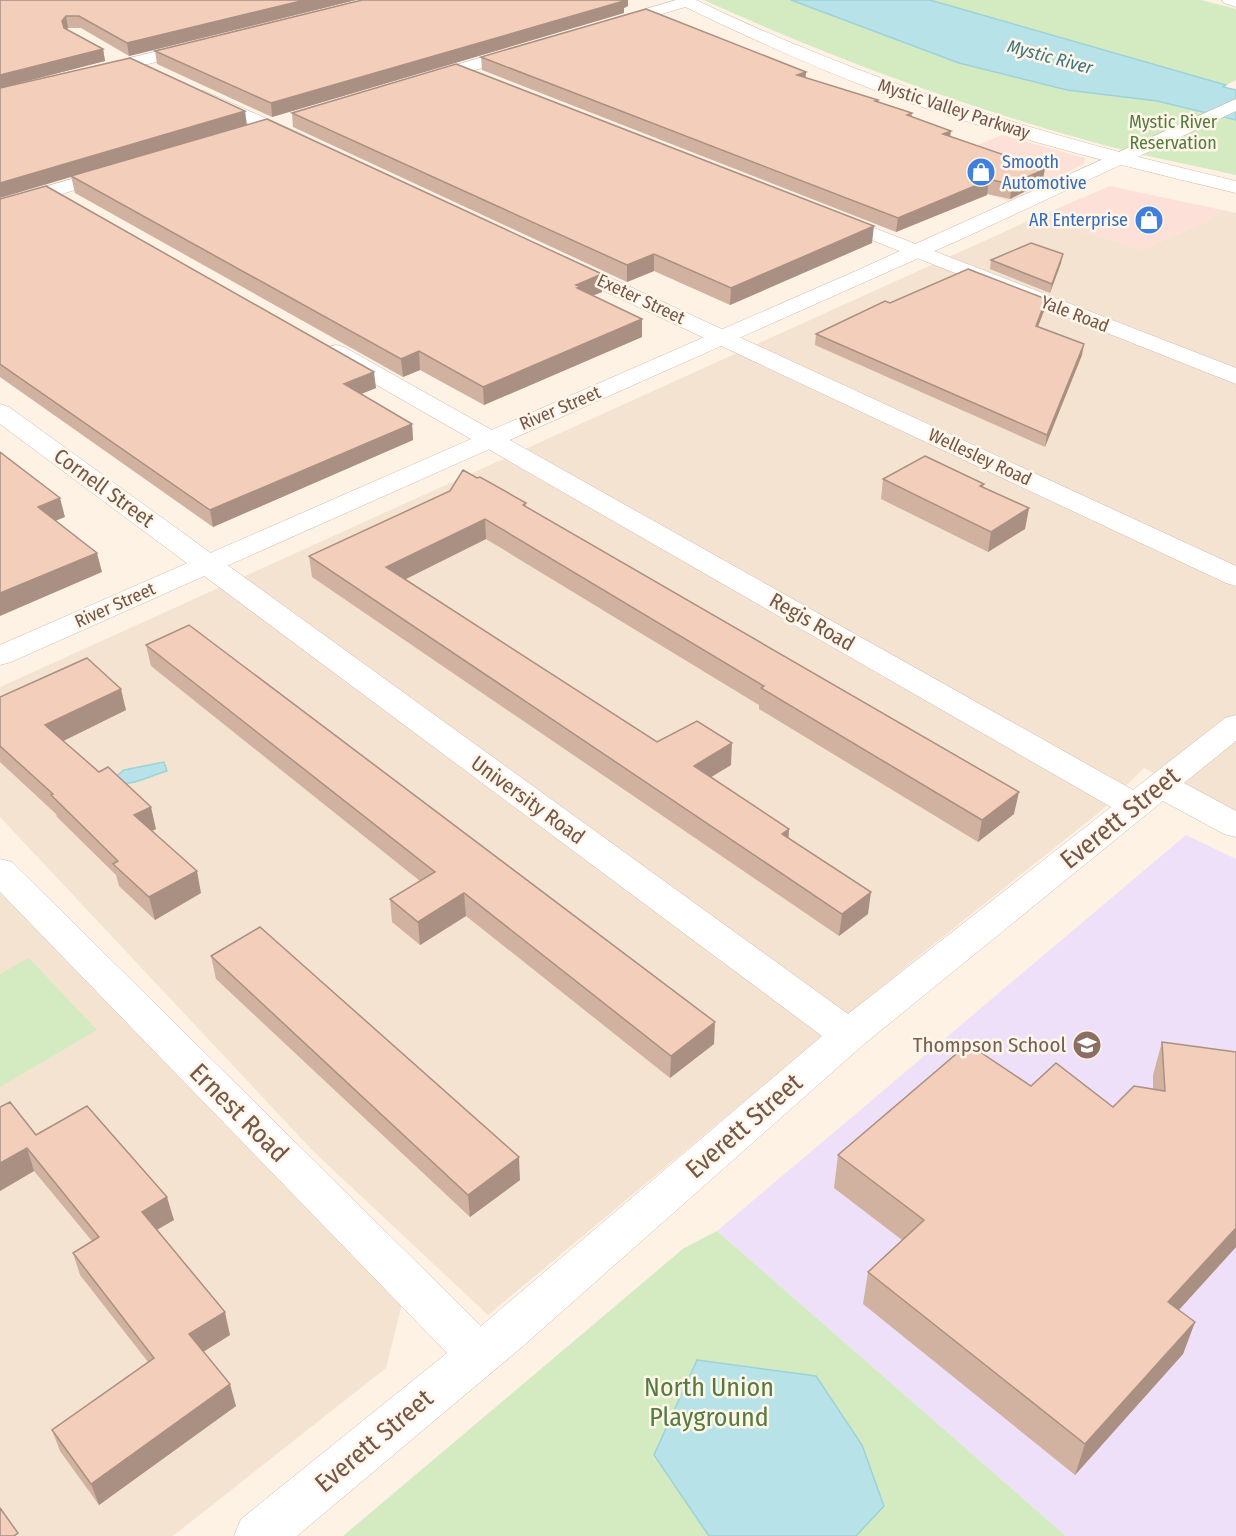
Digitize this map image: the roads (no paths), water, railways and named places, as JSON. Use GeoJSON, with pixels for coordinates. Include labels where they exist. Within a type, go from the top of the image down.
{"type":"FeatureCollection","features":[{"type":"Feature","properties":{"kind":"street"},"geometry":{"type":"LineString","coordinates":[[1230,0],[1236,2]]}},
{"type":"Feature","properties":{"kind":"street"},"geometry":{"type":"LineString","coordinates":[[591,30],[684,1]]}},
{"type":"Feature","properties":{"kind":"street","name":"Mystic Valley Parkway"},"geometry":{"type":"LineString","coordinates":[[684,1],[760,36],[870,81],[1010,128],[1119,159],[1236,188]]}},
{"type":"Feature","properties":{"kind":"street"},"geometry":{"type":"LineString","coordinates":[[81,75],[213,42]]}},
{"type":"Feature","properties":{"kind":"street"},"geometry":{"type":"LineString","coordinates":[[402,86],[546,43]]}},
{"type":"Feature","properties":{"kind":"street"},"geometry":{"type":"LineString","coordinates":[[110,54],[164,76]]}},
{"type":"Feature","properties":{"kind":"street"},"geometry":{"type":"LineString","coordinates":[[458,70],[491,83]]}},
{"type":"Feature","properties":{"kind":"street"},"geometry":{"type":"LineString","coordinates":[[184,86],[316,148]]}},
{"type":"Feature","properties":{"kind":"street","name":"River Street"},"geometry":{"type":"LineString","coordinates":[[0,656],[489,438],[724,338],[1236,104]]}},
{"type":"Feature","properties":{"kind":"street"},"geometry":{"type":"LineString","coordinates":[[246,133],[291,119]]}},
{"type":"Feature","properties":{"kind":"street"},"geometry":{"type":"LineString","coordinates":[[0,206],[132,167]]}},
{"type":"Feature","properties":{"kind":"street"},"geometry":{"type":"LineString","coordinates":[[52,191],[73,203]]}},
{"type":"Feature","properties":{"kind":"street","name":"Yale Road"},"geometry":{"type":"LineString","coordinates":[[818,212],[1236,376]]}},
{"type":"Feature","properties":{"kind":"street","name":"Exeter Street"},"geometry":{"type":"LineString","coordinates":[[540,252],[724,338]]}},
{"type":"Feature","properties":{"kind":"street","name":"Wellesley Road"},"geometry":{"type":"LineString","coordinates":[[724,338],[1236,577]]}},
{"type":"Feature","properties":{"kind":"street","name":"Regis Road"},"geometry":{"type":"LineString","coordinates":[[321,343],[489,438],[1148,796],[1236,826]]}},
{"type":"Feature","properties":{"kind":"street","name":"Cornell Street"},"geometry":{"type":"LineString","coordinates":[[0,412],[207,564]]}},
{"type":"Feature","properties":{"kind":"street","name":"University Road"},"geometry":{"type":"LineString","coordinates":[[207,564],[849,1035]]}},
{"type":"Feature","properties":{"kind":"street","name":"Everett Street"},"geometry":{"type":"LineString","coordinates":[[260,1536],[479,1355],[849,1035],[1236,725]]}},
{"type":"Feature","properties":{"kind":"street","name":"Ernest Road"},"geometry":{"type":"LineString","coordinates":[[0,871],[479,1355]]}},
{"type":"Feature","properties":{"kind":"water","name":"Mystic River"},"geometry":{"type":"Polygon","coordinates":[[[791,0],[930,0],[1226,85],[1223,87],[1236,90],[1236,120],[1157,101],[1067,90],[959,63],[791,0]]]}},
{"type":"Feature","properties":{"kind":"water"},"geometry":{"type":"Polygon","coordinates":[[[164,762],[167,771],[131,783],[108,783],[124,770],[164,762]]]}},
{"type":"Feature","properties":{"kind":"water"},"geometry":{"type":"Polygon","coordinates":[[[697,1360],[816,1376],[862,1445],[884,1506],[856,1536],[709,1536],[654,1455],[697,1360]]]}},
{"type":"Feature","properties":{"kind":"place","name":"Smooth Automotive"},"geometry":{"type":"Point","coordinates":[981,172]}},
{"type":"Feature","properties":{"kind":"place","name":"AR Enterprise"},"geometry":{"type":"Point","coordinates":[1149,220]}},
{"type":"Feature","properties":{"kind":"place","name":"Thompson School"},"geometry":{"type":"Point","coordinates":[1087,1045]}},
{"type":"Feature","properties":{"kind":"park label","name":"Mystic River Reservation"},"geometry":{"type":"Point","coordinates":[1173,132]}},
{"type":"Feature","properties":{"kind":"park label","name":"North Union Playground"},"geometry":{"type":"Point","coordinates":[709,1402]}}]}
